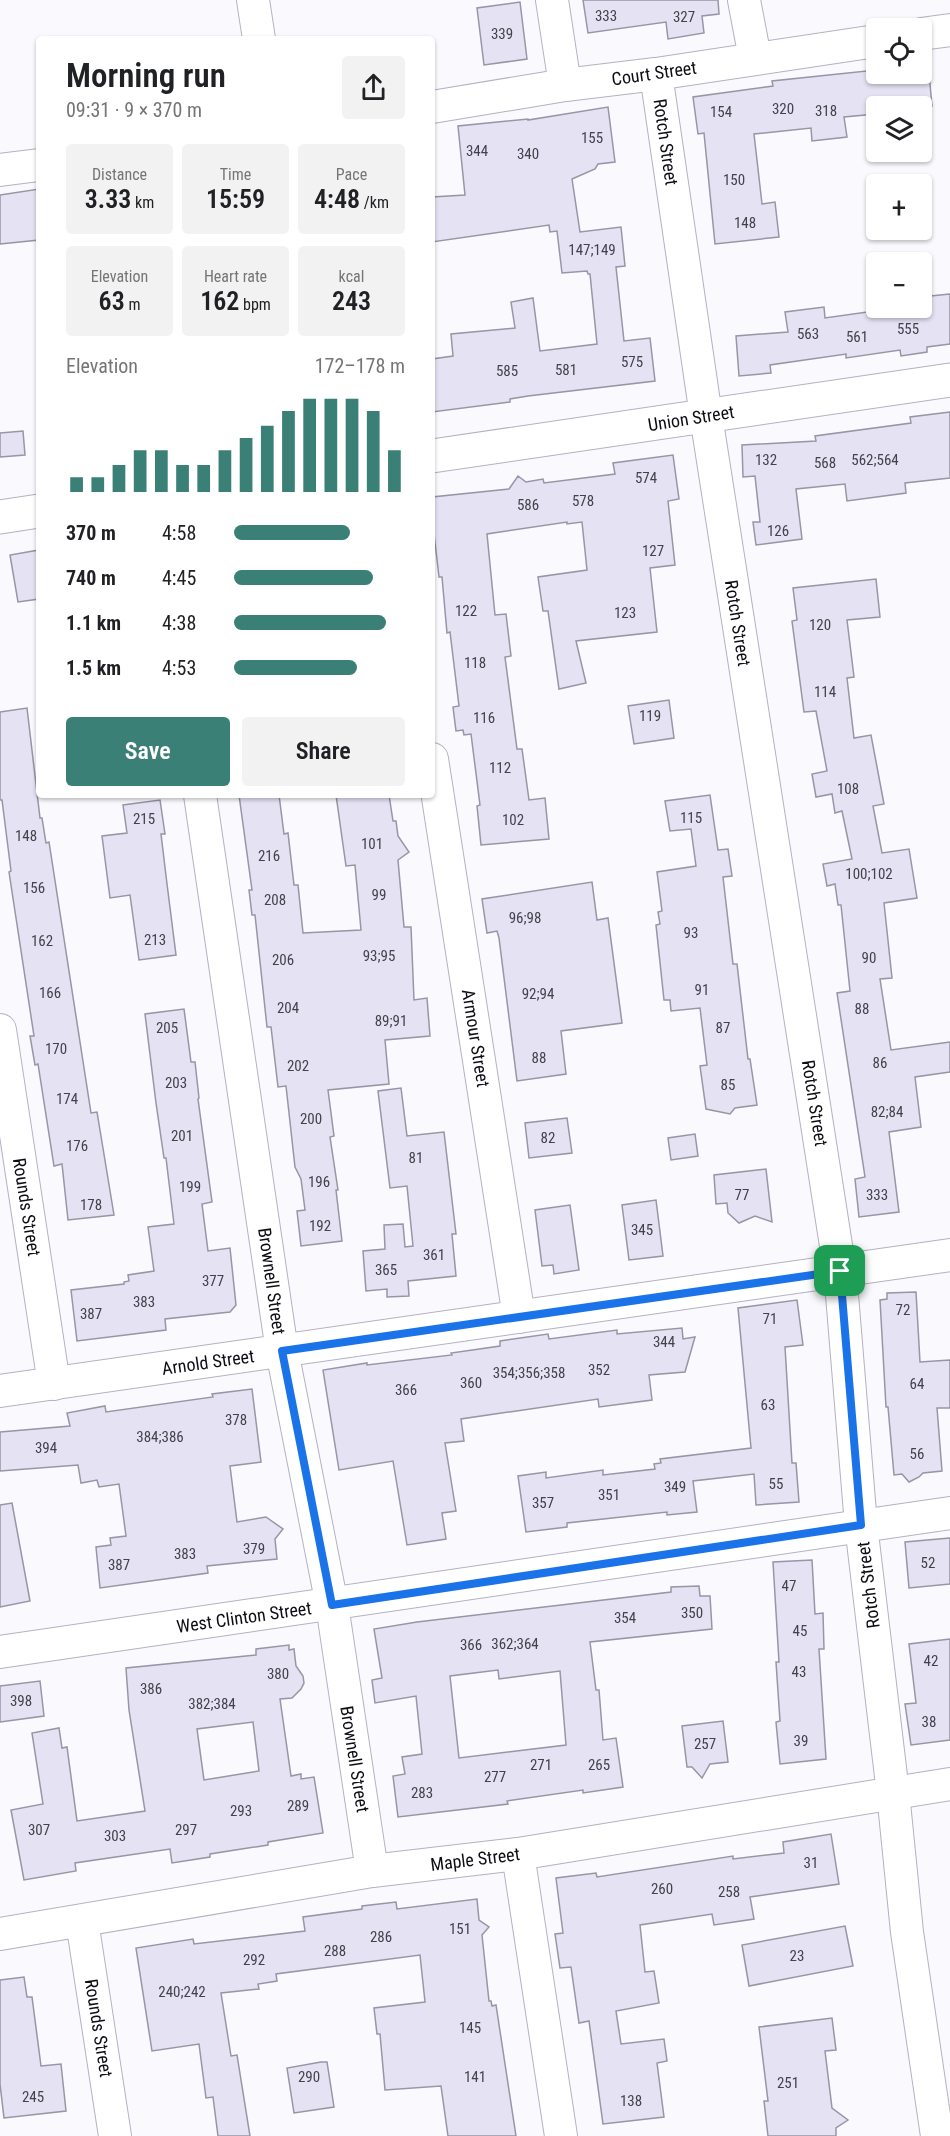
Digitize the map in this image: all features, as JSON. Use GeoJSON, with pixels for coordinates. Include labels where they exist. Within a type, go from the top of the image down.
{"type":"FeatureCollection","features":[{"type":"Feature","properties":{"kind":"main road","name":"Union Street"},"geometry":{"type":"LineString","coordinates":[[435,456],[950,380]]}},
{"type":"Feature","properties":{"kind":"main road"},"geometry":{"type":"LineString","coordinates":[[0,517],[36,511]]}},
{"type":"Feature","properties":{"kind":"street"},"geometry":{"type":"LineString","coordinates":[[253,0],[259,36]]}},
{"type":"Feature","properties":{"kind":"street"},"geometry":{"type":"LineString","coordinates":[[552,0],[564,85]]}},
{"type":"Feature","properties":{"kind":"street"},"geometry":{"type":"LineString","coordinates":[[744,0],[755,58]]}},
{"type":"Feature","properties":{"kind":"street"},"geometry":{"type":"LineString","coordinates":[[932,32],[950,30]]}},
{"type":"Feature","properties":{"kind":"street","name":"Court Street"},"geometry":{"type":"LineString","coordinates":[[435,106],[564,85],[656,74],[866,42]]}},
{"type":"Feature","properties":{"kind":"street","name":"Rotch Street"},"geometry":{"type":"LineString","coordinates":[[656,74],[706,416],[840,1271],[861,1525],[907,1932],[937,2136]]}},
{"type":"Feature","properties":{"kind":"street"},"geometry":{"type":"LineString","coordinates":[[0,170],[36,165]]}},
{"type":"Feature","properties":{"kind":"street","name":"Armour Street"},"geometry":{"type":"LineString","coordinates":[[435,778],[519,1317]]}},
{"type":"Feature","properties":{"kind":"street","name":"Brownell Street"},"geometry":{"type":"LineString","coordinates":[[200,798],[282,1351],[332,1605],[372,1871]]}},
{"type":"Feature","properties":{"kind":"street","name":"Rounds Street"},"geometry":{"type":"LineString","coordinates":[[0,1030],[54,1383]]}},
{"type":"Feature","properties":{"kind":"street","name":"Arnold Street"},"geometry":{"type":"LineString","coordinates":[[0,1391],[950,1255]]}},
{"type":"Feature","properties":{"kind":"street","name":"West Clinton Street"},"geometry":{"type":"LineString","coordinates":[[0,1652],[950,1513]]}},
{"type":"Feature","properties":{"kind":"street","name":"Maple Street"},"geometry":{"type":"LineString","coordinates":[[1,1931],[82,1921],[372,1871],[519,1854],[950,1784]]}},
{"type":"Feature","properties":{"kind":"street"},"geometry":{"type":"LineString","coordinates":[[519,1854],[561,2136]]}},
{"type":"Feature","properties":{"kind":"street","name":"Rounds Street"},"geometry":{"type":"LineString","coordinates":[[82,1921],[115,2136]]}},
{"type":"Feature","properties":{"kind":"building"},"geometry":{"type":"Polygon","coordinates":[[[583,0],[718,0],[719,14],[702,16],[704,33],[668,39],[666,22],[588,33],[583,0]]]}},
{"type":"Feature","properties":{"kind":"building"},"geometry":{"type":"Polygon","coordinates":[[[520,2],[527,59],[484,65],[477,8],[520,2]]]}},
{"type":"Feature","properties":{"kind":"building"},"geometry":{"type":"Polygon","coordinates":[[[866,71],[866,84],[930,84],[931,96],[866,96],[866,115],[844,117],[847,137],[812,141],[811,128],[754,134],[762,204],[775,202],[779,237],[715,244],[704,133],[698,134],[693,97],[773,86],[772,81],[866,71]]]}},
{"type":"Feature","properties":{"kind":"building"},"geometry":{"type":"Polygon","coordinates":[[[608,107],[615,162],[598,164],[595,169],[572,179],[580,232],[621,227],[625,266],[616,267],[624,341],[650,338],[655,381],[528,396],[510,399],[510,402],[435,412],[435,359],[453,356],[451,334],[515,328],[511,302],[533,298],[540,351],[597,344],[590,274],[587,271],[562,273],[557,231],[550,232],[549,225],[435,242],[435,197],[465,195],[458,126],[528,120],[608,107]]]}},
{"type":"Feature","properties":{"kind":"building"},"geometry":{"type":"Polygon","coordinates":[[[36,189],[36,240],[0,244],[0,195],[36,189]]]}},
{"type":"Feature","properties":{"kind":"building"},"geometry":{"type":"Polygon","coordinates":[[[950,294],[950,344],[927,347],[927,352],[901,356],[900,350],[846,358],[846,354],[770,365],[771,373],[739,376],[736,336],[788,332],[785,312],[824,307],[825,318],[866,312],[866,318],[932,318],[932,296],[950,294]]]}},
{"type":"Feature","properties":{"kind":"building"},"geometry":{"type":"Polygon","coordinates":[[[950,412],[950,478],[905,483],[906,493],[847,501],[845,484],[796,489],[802,539],[756,545],[753,522],[760,522],[755,476],[743,477],[742,445],[816,441],[815,436],[911,423],[910,417],[950,412]]]}},
{"type":"Feature","properties":{"kind":"building"},"geometry":{"type":"Polygon","coordinates":[[[23,431],[25,455],[0,457],[0,433],[23,431]]]}},
{"type":"Feature","properties":{"kind":"building"},"geometry":{"type":"Polygon","coordinates":[[[673,455],[679,499],[668,501],[675,565],[650,568],[657,632],[576,641],[586,683],[559,689],[548,611],[543,611],[538,577],[587,570],[582,522],[567,524],[567,522],[487,534],[495,615],[506,614],[511,656],[505,657],[517,749],[522,749],[529,800],[545,798],[549,839],[481,845],[477,806],[480,805],[471,734],[464,735],[463,730],[456,731],[453,707],[459,706],[450,632],[447,633],[442,577],[439,577],[435,543],[435,497],[509,489],[518,476],[526,482],[543,479],[544,483],[615,474],[613,463],[673,455]]]}},
{"type":"Feature","properties":{"kind":"building"},"geometry":{"type":"Polygon","coordinates":[[[36,551],[36,599],[18,602],[10,555],[36,551]]]}},
{"type":"Feature","properties":{"kind":"building"},"geometry":{"type":"Polygon","coordinates":[[[876,579],[880,617],[847,620],[854,677],[847,678],[854,738],[871,735],[884,804],[873,806],[882,853],[909,849],[917,898],[884,903],[892,978],[880,979],[891,1050],[950,1042],[950,1072],[915,1077],[921,1127],[889,1132],[899,1212],[859,1217],[855,1179],[865,1177],[837,993],[850,991],[841,905],[838,905],[835,884],[827,886],[823,864],[852,859],[842,811],[835,813],[832,794],[816,797],[812,774],[827,771],[816,711],[804,712],[792,621],[797,620],[793,588],[876,579]]]}},
{"type":"Feature","properties":{"kind":"building"},"geometry":{"type":"Polygon","coordinates":[[[669,700],[674,738],[634,744],[628,706],[669,700]]]}},
{"type":"Feature","properties":{"kind":"building"},"geometry":{"type":"Polygon","coordinates":[[[27,708],[36,798],[46,843],[49,842],[91,1113],[97,1112],[114,1215],[68,1220],[62,1164],[54,1166],[38,1064],[35,1065],[30,1036],[34,1036],[9,872],[11,871],[2,800],[0,800],[0,712],[27,708]]]}},
{"type":"Feature","properties":{"kind":"building"},"geometry":{"type":"Polygon","coordinates":[[[710,795],[718,850],[728,849],[732,876],[723,877],[733,964],[737,964],[748,1059],[750,1059],[757,1105],[735,1108],[730,1114],[706,1109],[700,1066],[707,1065],[700,1008],[671,1011],[670,1000],[664,1000],[656,925],[660,924],[658,912],[662,911],[657,872],[696,866],[691,829],[670,831],[665,801],[710,795]]]}},
{"type":"Feature","properties":{"kind":"building"},"geometry":{"type":"Polygon","coordinates":[[[239,798],[279,798],[284,834],[288,833],[294,885],[298,885],[303,933],[361,930],[355,865],[346,866],[336,798],[389,798],[398,836],[409,852],[398,860],[404,927],[411,927],[414,1000],[427,998],[430,1036],[385,1040],[389,1084],[328,1090],[334,1136],[330,1137],[338,1190],[336,1190],[342,1241],[301,1246],[297,1211],[305,1210],[301,1179],[295,1167],[286,1086],[278,1087],[271,1027],[267,1027],[255,915],[252,915],[249,890],[252,890],[239,798]]]}},
{"type":"Feature","properties":{"kind":"building"},"geometry":{"type":"Polygon","coordinates":[[[160,800],[165,834],[161,834],[176,955],[139,960],[130,895],[110,898],[102,836],[127,833],[123,805],[160,800]]]}},
{"type":"Feature","properties":{"kind":"building"},"geometry":{"type":"Polygon","coordinates":[[[592,882],[597,920],[608,918],[622,1023],[561,1031],[566,1074],[517,1081],[499,938],[497,931],[487,933],[482,899],[592,882]]]}},
{"type":"Feature","properties":{"kind":"building"},"geometry":{"type":"Polygon","coordinates":[[[184,1009],[191,1062],[195,1062],[212,1202],[202,1204],[208,1251],[230,1248],[236,1305],[230,1312],[165,1319],[166,1330],[77,1341],[71,1290],[124,1284],[129,1281],[128,1275],[154,1271],[148,1227],[174,1224],[145,1014],[184,1009]]]}},
{"type":"Feature","properties":{"kind":"building"},"geometry":{"type":"Polygon","coordinates":[[[401,1088],[407,1136],[444,1132],[456,1234],[452,1234],[456,1276],[408,1281],[409,1296],[387,1297],[387,1289],[366,1291],[363,1251],[385,1249],[384,1225],[403,1224],[405,1247],[413,1246],[407,1186],[390,1188],[378,1091],[401,1088]]]}},
{"type":"Feature","properties":{"kind":"building"},"geometry":{"type":"Polygon","coordinates":[[[567,1118],[572,1153],[529,1158],[525,1123],[567,1118]]]}},
{"type":"Feature","properties":{"kind":"building"},"geometry":{"type":"Polygon","coordinates":[[[695,1134],[698,1156],[671,1160],[668,1138],[695,1134]]]}},
{"type":"Feature","properties":{"kind":"building"},"geometry":{"type":"Polygon","coordinates":[[[766,1169],[772,1222],[755,1216],[739,1223],[728,1213],[727,1203],[716,1204],[714,1175],[766,1169]]]}},
{"type":"Feature","properties":{"kind":"building"},"geometry":{"type":"Polygon","coordinates":[[[656,1200],[663,1256],[629,1260],[622,1205],[656,1200]]]}},
{"type":"Feature","properties":{"kind":"building"},"geometry":{"type":"Polygon","coordinates":[[[570,1205],[579,1270],[554,1274],[553,1265],[542,1266],[535,1210],[570,1205]]]}},
{"type":"Feature","properties":{"kind":"building"},"geometry":{"type":"Polygon","coordinates":[[[916,1292],[920,1362],[950,1360],[950,1408],[937,1408],[942,1471],[923,1473],[909,1482],[902,1474],[894,1475],[888,1407],[886,1407],[880,1300],[887,1299],[887,1293],[916,1292]]]}},
{"type":"Feature","properties":{"kind":"building"},"geometry":{"type":"Polygon","coordinates":[[[797,1300],[803,1345],[785,1347],[792,1463],[796,1463],[799,1502],[756,1505],[754,1474],[693,1481],[697,1512],[667,1515],[667,1512],[567,1523],[567,1527],[526,1532],[518,1476],[546,1472],[546,1478],[603,1470],[603,1475],[655,1469],[654,1464],[661,1463],[660,1459],[751,1448],[738,1308],[797,1300]]]}},
{"type":"Feature","properties":{"kind":"building"},"geometry":{"type":"Polygon","coordinates":[[[682,1328],[683,1339],[695,1337],[685,1372],[649,1375],[652,1400],[599,1407],[598,1399],[461,1419],[464,1441],[445,1443],[456,1511],[442,1513],[446,1539],[407,1545],[393,1461],[339,1470],[323,1370],[367,1363],[367,1365],[452,1355],[451,1353],[500,1346],[500,1341],[548,1334],[549,1339],[617,1330],[617,1334],[682,1328]]]}},
{"type":"Feature","properties":{"kind":"building"},"geometry":{"type":"Polygon","coordinates":[[[252,1389],[261,1462],[230,1466],[237,1522],[266,1517],[283,1529],[275,1539],[277,1559],[207,1566],[208,1573],[100,1588],[96,1547],[111,1545],[110,1538],[126,1536],[119,1484],[99,1487],[97,1480],[81,1483],[78,1465],[0,1471],[0,1432],[70,1426],[67,1413],[105,1406],[106,1412],[213,1397],[212,1394],[252,1389]]]}},
{"type":"Feature","properties":{"kind":"building"},"geometry":{"type":"Polygon","coordinates":[[[12,1503],[30,1601],[0,1607],[0,1505],[12,1503]]]}},
{"type":"Feature","properties":{"kind":"building"},"geometry":{"type":"Polygon","coordinates":[[[950,1538],[950,1584],[909,1588],[905,1542],[950,1538]]]}},
{"type":"Feature","properties":{"kind":"building"},"geometry":{"type":"Polygon","coordinates":[[[812,1560],[815,1614],[823,1613],[824,1649],[819,1649],[826,1759],[780,1764],[776,1722],[780,1721],[776,1662],[779,1662],[773,1562],[812,1560]]]}},
{"type":"Feature","properties":{"kind":"building"},"geometry":{"type":"Polygon","coordinates":[[[699,1586],[700,1596],[710,1596],[712,1629],[590,1642],[596,1690],[599,1690],[603,1740],[616,1738],[623,1787],[583,1793],[583,1790],[507,1801],[508,1804],[398,1817],[393,1776],[405,1774],[402,1757],[422,1754],[416,1696],[375,1703],[372,1680],[382,1678],[374,1629],[671,1592],[671,1587],[699,1586]],[[498,1670],[450,1676],[459,1758],[566,1745],[560,1671],[499,1679],[498,1670]]]}},
{"type":"Feature","properties":{"kind":"building"},"geometry":{"type":"Polygon","coordinates":[[[950,1639],[950,1740],[911,1745],[905,1704],[916,1703],[909,1644],[950,1639]]]}},
{"type":"Feature","properties":{"kind":"building"},"geometry":{"type":"Polygon","coordinates":[[[289,1645],[289,1650],[294,1649],[296,1666],[303,1676],[304,1683],[292,1698],[280,1699],[291,1776],[301,1774],[301,1779],[314,1777],[323,1833],[268,1842],[268,1845],[210,1854],[210,1857],[172,1863],[170,1849],[75,1863],[76,1871],[24,1880],[11,1810],[43,1804],[32,1733],[59,1728],[62,1748],[67,1747],[77,1821],[145,1811],[129,1710],[126,1668],[256,1655],[256,1649],[289,1645]],[[253,1722],[197,1729],[204,1780],[259,1771],[253,1722]]]}},
{"type":"Feature","properties":{"kind":"building"},"geometry":{"type":"Polygon","coordinates":[[[40,1681],[44,1716],[0,1722],[0,1686],[40,1681]]]}},
{"type":"Feature","properties":{"kind":"building"},"geometry":{"type":"Polygon","coordinates":[[[723,1721],[728,1762],[710,1764],[702,1778],[692,1767],[687,1767],[682,1726],[723,1721]]]}},
{"type":"Feature","properties":{"kind":"building"},"geometry":{"type":"Polygon","coordinates":[[[831,1834],[839,1884],[750,1897],[754,1919],[714,1925],[712,1914],[640,1925],[645,1972],[654,1971],[659,2003],[616,2011],[621,2044],[664,2039],[667,2061],[657,2063],[664,2117],[603,2124],[589,2021],[579,2023],[571,1967],[560,1968],[555,1934],[563,1933],[556,1878],[596,1873],[597,1877],[733,1856],[733,1859],[784,1853],[783,1842],[831,1834]]]}},
{"type":"Feature","properties":{"kind":"building"},"geometry":{"type":"Polygon","coordinates":[[[477,1899],[479,1920],[489,1927],[482,1935],[489,2001],[492,2006],[496,2005],[516,2136],[448,2136],[441,2086],[385,2090],[380,2034],[377,2034],[374,2008],[425,2002],[420,1955],[276,1974],[277,1981],[258,1984],[259,1989],[221,1993],[231,2056],[237,2055],[250,2136],[218,2136],[213,2097],[206,2098],[199,2044],[152,2051],[136,1948],[193,1939],[194,1944],[305,1931],[303,1917],[362,1909],[362,1906],[396,1902],[397,1909],[477,1899]]]}},
{"type":"Feature","properties":{"kind":"building"},"geometry":{"type":"Polygon","coordinates":[[[845,1926],[853,1966],[749,1986],[742,1945],[845,1926]]]}},
{"type":"Feature","properties":{"kind":"building"},"geometry":{"type":"Polygon","coordinates":[[[24,1977],[27,1997],[32,1997],[41,2066],[61,2064],[66,2111],[4,2118],[0,2084],[0,1980],[24,1977]]]}},
{"type":"Feature","properties":{"kind":"building"},"geometry":{"type":"Polygon","coordinates":[[[832,2018],[836,2050],[825,2051],[832,2108],[848,2120],[836,2128],[836,2136],[768,2136],[764,2101],[768,2101],[759,2027],[832,2018]]]}},
{"type":"Feature","properties":{"kind":"building"},"geometry":{"type":"Polygon","coordinates":[[[327,2062],[334,2107],[294,2113],[287,2068],[327,2062]]]}},
{"type":"Feature","properties":{"kind":"route"},"geometry":{"type":"LineString","coordinates":[[840,1271],[861,1525],[332,1605],[282,1351],[840,1271]]}}]}
